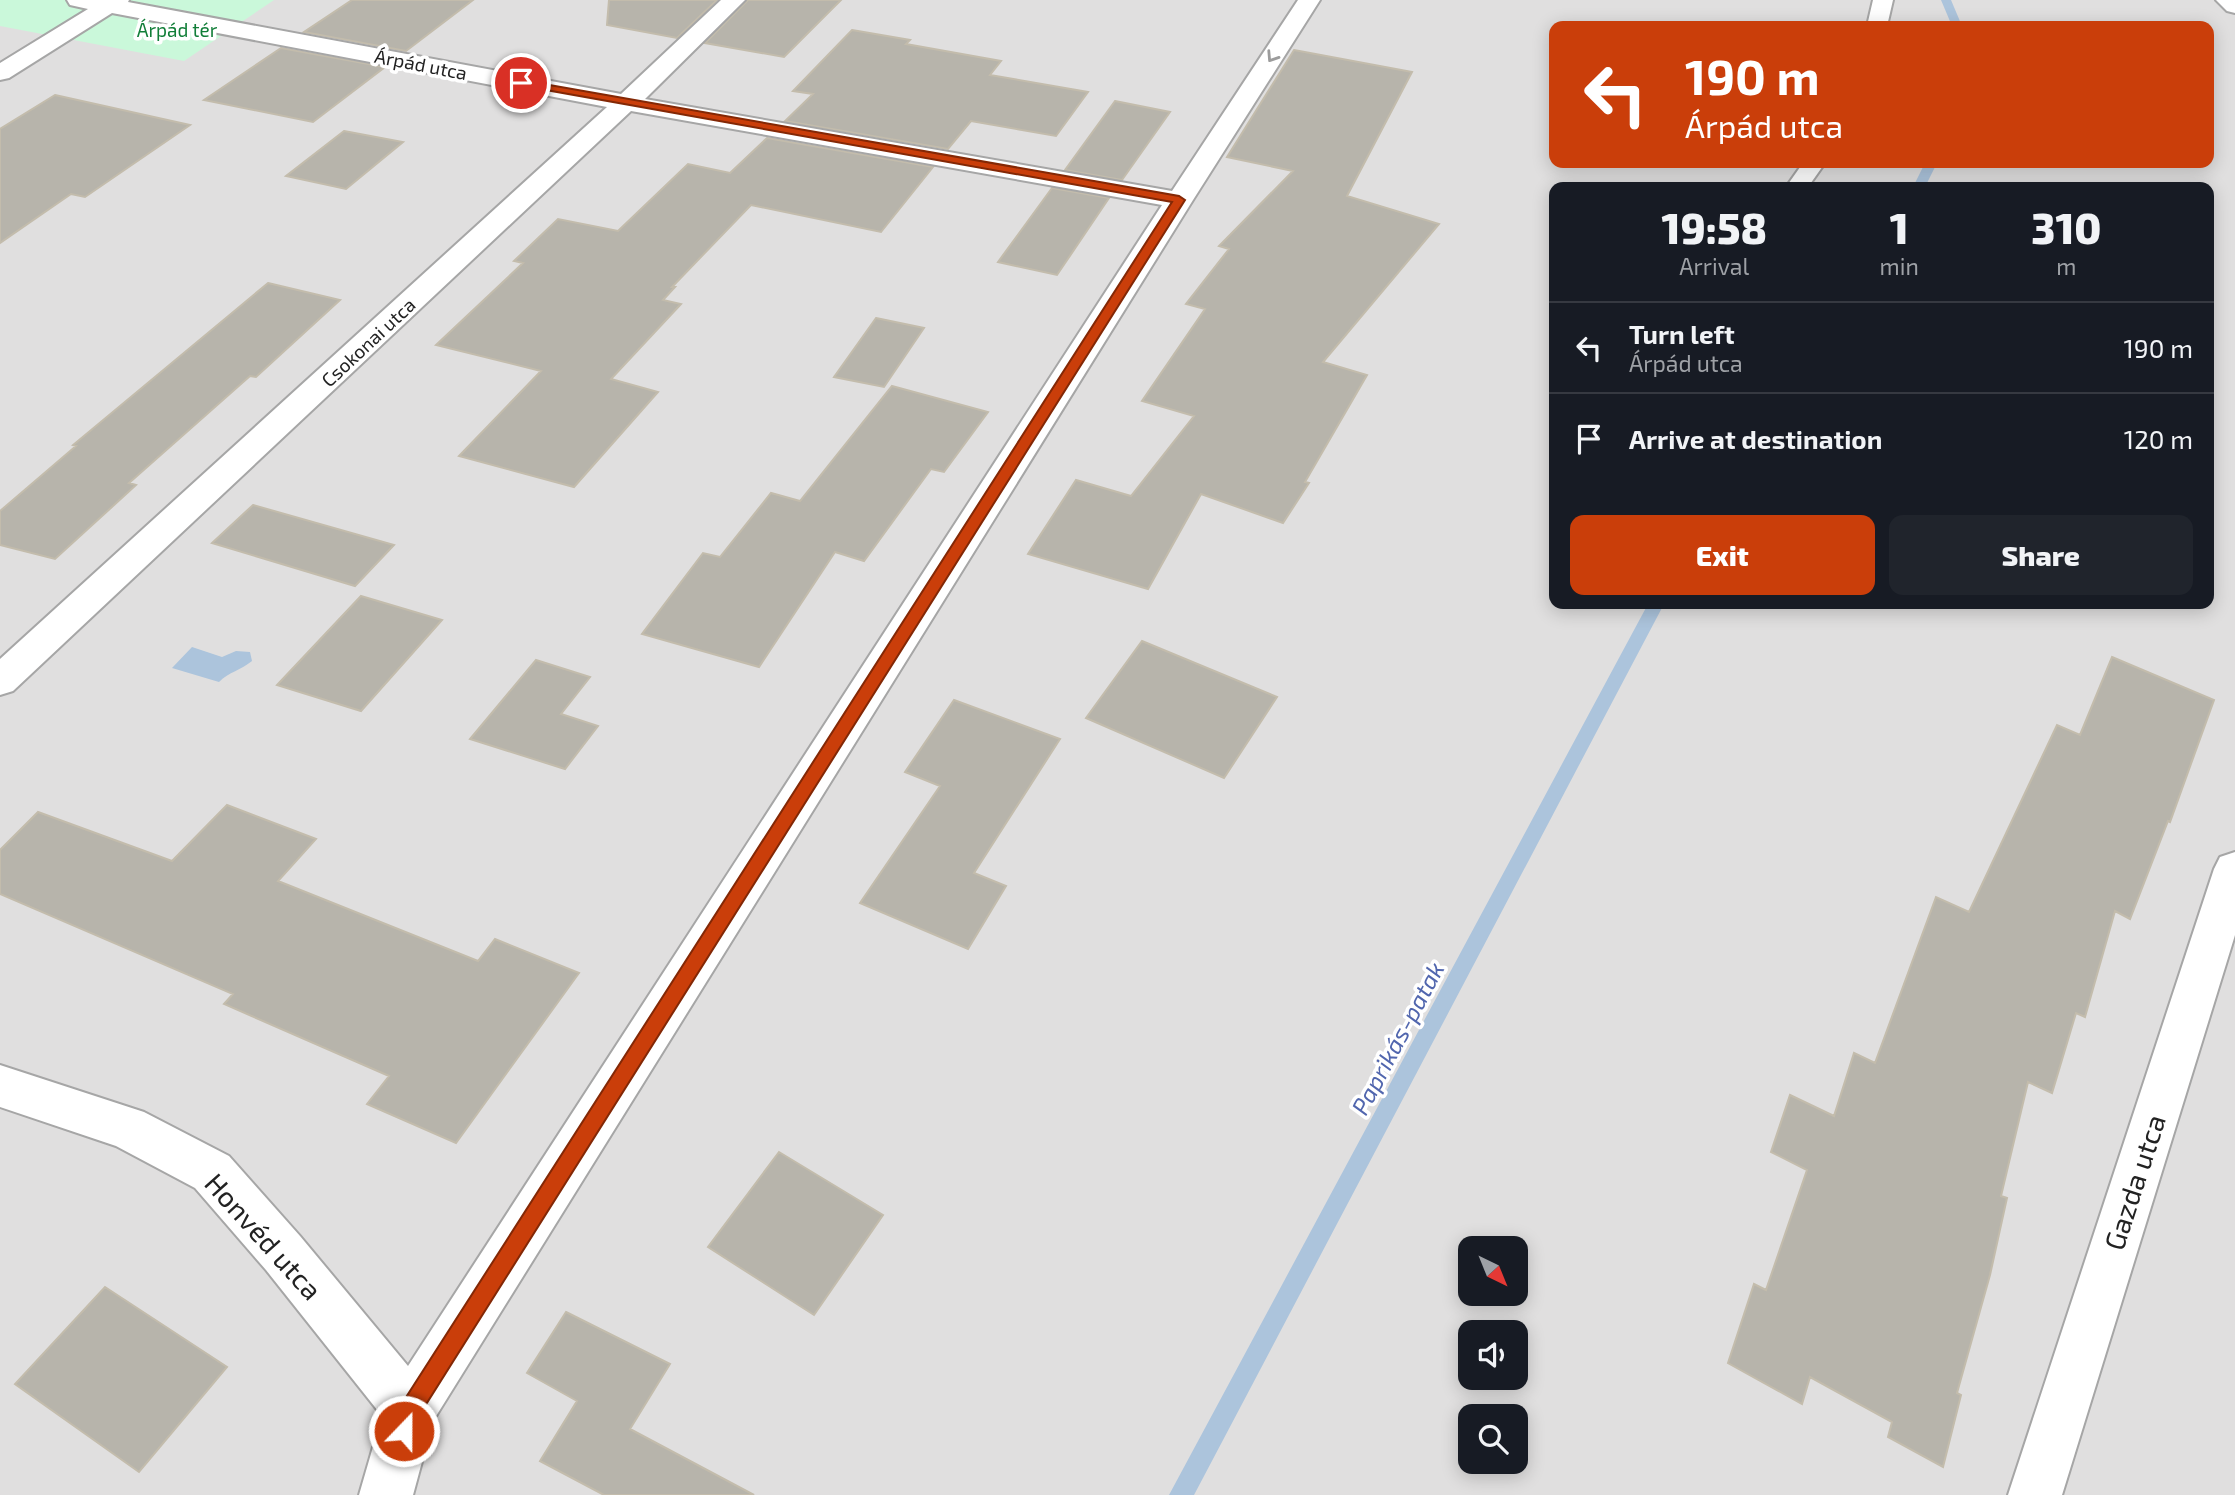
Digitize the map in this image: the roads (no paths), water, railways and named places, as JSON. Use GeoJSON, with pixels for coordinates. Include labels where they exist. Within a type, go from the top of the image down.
{"type":"FeatureCollection","features":[{"type":"Feature","properties":{"kind":"street","name":"Árpád utca"},"geometry":{"type":"LineString","coordinates":[[78,0],[114,3],[626,103],[1179,200]]}},
{"type":"Feature","properties":{"kind":"street","name":"Csokonai utca"},"geometry":{"type":"LineString","coordinates":[[0,681],[734,0]]}},
{"type":"Feature","properties":{"kind":"street"},"geometry":{"type":"LineString","coordinates":[[386,1495],[410,1410],[1309,0]]}},
{"type":"Feature","properties":{"kind":"street"},"geometry":{"type":"LineString","coordinates":[[2227,0],[2235,6]]}},
{"type":"Feature","properties":{"kind":"street"},"geometry":{"type":"LineString","coordinates":[[0,74],[114,3]]}},
{"type":"Feature","properties":{"kind":"street","name":"Gazda utca"},"geometry":{"type":"LineString","coordinates":[[2035,1495],[2235,869]]}},
{"type":"Feature","properties":{"kind":"street","name":"Honvéd utca"},"geometry":{"type":"LineString","coordinates":[[0,1086],[128,1128],[212,1172],[410,1410]]}},
{"type":"Feature","properties":{"kind":"lane"},"geometry":{"type":"LineString","coordinates":[[1878,21],[1883,0]]}},
{"type":"Feature","properties":{"kind":"water"},"geometry":{"type":"Polygon","coordinates":[[[192,647],[222,657],[236,651],[250,652],[252,661],[219,682],[172,668],[192,647]]]}},
{"type":"Feature","properties":{"kind":"waterway","name":"Paprikás-patak"},"geometry":{"type":"LineString","coordinates":[[1946,0],[1955,21]]}},
{"type":"Feature","properties":{"kind":"waterway","name":"Paprikás-patak"},"geometry":{"type":"LineString","coordinates":[[1922,182],[1928,168]]}},
{"type":"Feature","properties":{"kind":"waterway","name":"Paprikás-patak"},"geometry":{"type":"LineString","coordinates":[[1181,1495],[1653,609]]}},
{"type":"Feature","properties":{"kind":"park label","name":"Árpád tér"},"geometry":{"type":"Point","coordinates":[177,29]}}]}
